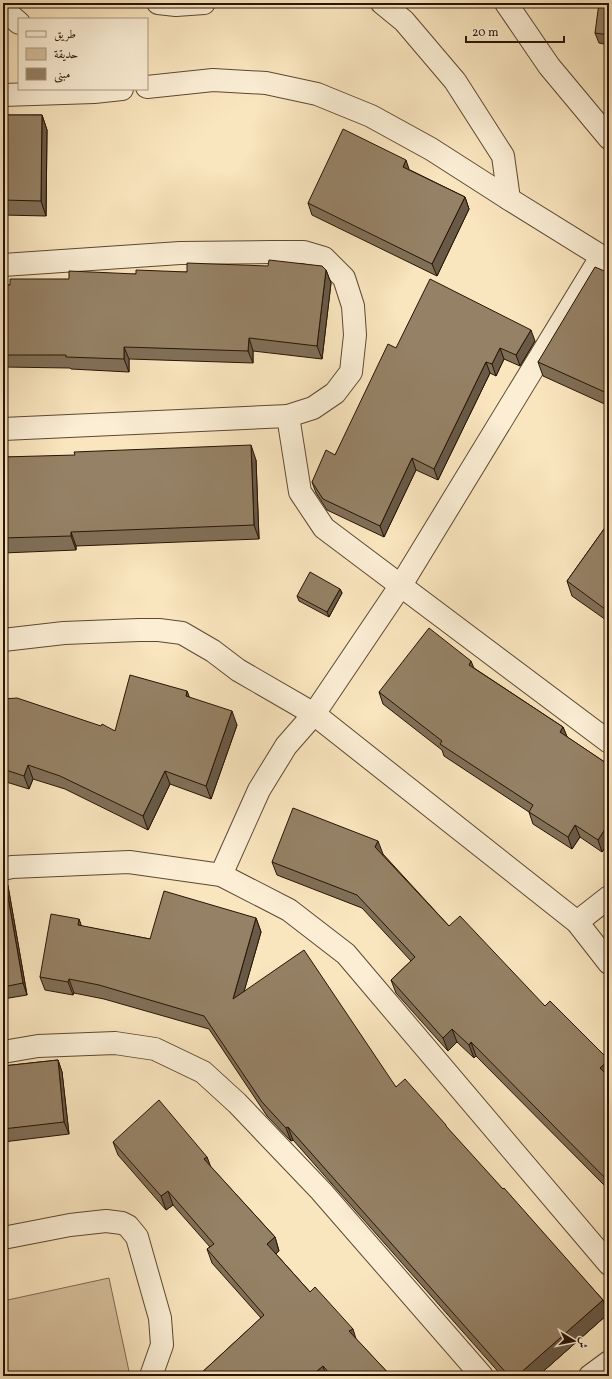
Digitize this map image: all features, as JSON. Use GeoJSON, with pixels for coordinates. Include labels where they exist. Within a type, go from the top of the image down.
{"type":"FeatureCollection","features":[{"type":"Feature","properties":{"kind":"street"},"geometry":{"type":"LineString","coordinates":[[158,3],[204,3]]}},
{"type":"Feature","properties":{"kind":"street"},"geometry":{"type":"LineString","coordinates":[[382,3],[404,21],[459,87],[503,156],[509,199]]}},
{"type":"Feature","properties":{"kind":"street"},"geometry":{"type":"LineString","coordinates":[[506,3],[549,66],[609,138]]}},
{"type":"Feature","properties":{"kind":"street"},"geometry":{"type":"LineString","coordinates":[[3,9],[18,22]]}},
{"type":"Feature","properties":{"kind":"street"},"geometry":{"type":"LineString","coordinates":[[148,87],[212,80],[266,83],[318,94],[371,116],[430,149],[605,259],[401,585],[314,714],[286,746],[259,790],[221,875]]}},
{"type":"Feature","properties":{"kind":"street"},"geometry":{"type":"LineString","coordinates":[[3,95],[92,90]]}},
{"type":"Feature","properties":{"kind":"street"},"geometry":{"type":"LineString","coordinates":[[3,264],[180,253],[304,252],[324,258],[344,278],[353,306],[355,335],[351,372],[335,393],[313,408],[288,416],[3,429]]}},
{"type":"Feature","properties":{"kind":"street"},"geometry":{"type":"LineString","coordinates":[[288,416],[300,492],[324,528],[609,742]]}},
{"type":"Feature","properties":{"kind":"street"},"geometry":{"type":"LineString","coordinates":[[3,640],[64,633],[139,630],[159,630],[182,633],[213,651],[244,673],[314,714],[578,922],[609,963]]}},
{"type":"Feature","properties":{"kind":"street"},"geometry":{"type":"LineString","coordinates":[[3,869],[12,867],[129,862],[221,875],[289,910],[346,954],[609,1264]]}},
{"type":"Feature","properties":{"kind":"street"},"geometry":{"type":"LineString","coordinates":[[578,922],[609,897]]}},
{"type":"Feature","properties":{"kind":"street"},"geometry":{"type":"LineString","coordinates":[[3,1052],[38,1046],[115,1043],[155,1049],[203,1072],[237,1103],[321,1191],[482,1376]]}},
{"type":"Feature","properties":{"kind":"street"},"geometry":{"type":"LineString","coordinates":[[3,1238],[70,1225],[106,1220],[122,1223],[128,1226],[137,1237],[160,1318],[162,1345],[151,1376]]}},
{"type":"Feature","properties":{"kind":"street"},"geometry":{"type":"LineString","coordinates":[[590,1376],[609,1362]]}},
{"type":"Feature","properties":{"kind":"green space"},"geometry":{"type":"Polygon","coordinates":[[[109,1278],[130,1376],[3,1376],[3,1301],[109,1278]]]}},
{"type":"Feature","properties":{"kind":"building"},"geometry":{"type":"Polygon","coordinates":[[[599,3],[609,3],[609,35],[595,33],[599,3]]]}},
{"type":"Feature","properties":{"kind":"building"},"geometry":{"type":"Polygon","coordinates":[[[3,115],[42,115],[41,201],[3,200],[3,115]]]}},
{"type":"Feature","properties":{"kind":"building"},"geometry":{"type":"Polygon","coordinates":[[[343,129],[406,160],[403,167],[465,197],[432,264],[308,203],[343,129]]]}},
{"type":"Feature","properties":{"kind":"building"},"geometry":{"type":"Polygon","coordinates":[[[269,260],[322,266],[326,270],[317,346],[249,338],[248,351],[124,347],[124,359],[66,357],[66,355],[3,355],[3,285],[10,285],[10,279],[69,279],[69,271],[136,274],[136,270],[187,272],[187,263],[268,266],[269,260]]]}},
{"type":"Feature","properties":{"kind":"building"},"geometry":{"type":"Polygon","coordinates":[[[595,267],[609,273],[609,394],[538,362],[595,267]]]}},
{"type":"Feature","properties":{"kind":"building"},"geometry":{"type":"Polygon","coordinates":[[[430,279],[531,330],[516,355],[500,348],[492,364],[486,362],[434,469],[412,458],[380,526],[323,499],[312,482],[326,450],[335,455],[388,344],[396,348],[430,279]]]}},
{"type":"Feature","properties":{"kind":"building"},"geometry":{"type":"Polygon","coordinates":[[[251,445],[254,525],[71,532],[71,536],[3,538],[3,457],[75,455],[74,452],[251,445]]]}},
{"type":"Feature","properties":{"kind":"building"},"geometry":{"type":"Polygon","coordinates":[[[609,522],[609,612],[567,581],[609,522]]]}},
{"type":"Feature","properties":{"kind":"building"},"geometry":{"type":"Polygon","coordinates":[[[310,572],[340,589],[327,612],[297,596],[310,572]]]}},
{"type":"Feature","properties":{"kind":"building"},"geometry":{"type":"Polygon","coordinates":[[[429,628],[471,661],[469,665],[563,727],[560,732],[609,765],[609,823],[598,840],[575,825],[568,837],[529,812],[533,805],[440,744],[442,741],[379,692],[429,628]]]}},
{"type":"Feature","properties":{"kind":"building"},"geometry":{"type":"Polygon","coordinates":[[[130,675],[187,691],[186,696],[232,711],[206,786],[165,771],[143,816],[60,776],[28,765],[24,776],[3,769],[3,699],[17,698],[101,726],[102,724],[115,731],[130,675]]]}},
{"type":"Feature","properties":{"kind":"building"},"geometry":{"type":"Polygon","coordinates":[[[293,808],[378,841],[375,847],[449,926],[460,916],[545,1006],[550,1001],[609,1060],[600,1068],[609,1077],[609,1182],[471,1042],[469,1045],[452,1029],[443,1038],[391,980],[415,957],[357,895],[272,862],[293,808]]]}},
{"type":"Feature","properties":{"kind":"building"},"geometry":{"type":"Polygon","coordinates":[[[3,874],[23,983],[3,987],[3,874]]]}},
{"type":"Feature","properties":{"kind":"building"},"geometry":{"type":"Polygon","coordinates":[[[164,891],[256,918],[233,999],[304,950],[396,1087],[405,1079],[603,1300],[517,1376],[509,1376],[288,1127],[286,1128],[262,1102],[204,1016],[99,985],[69,979],[68,982],[40,977],[51,914],[79,919],[78,925],[150,939],[164,891]]]}},
{"type":"Feature","properties":{"kind":"building"},"geometry":{"type":"Polygon","coordinates":[[[58,1060],[64,1122],[3,1129],[3,1066],[58,1060]]]}},
{"type":"Feature","properties":{"kind":"building"},"geometry":{"type":"Polygon","coordinates":[[[159,1100],[207,1157],[204,1159],[275,1237],[267,1244],[310,1292],[315,1287],[353,1329],[349,1331],[391,1376],[332,1376],[323,1366],[311,1376],[198,1376],[264,1315],[207,1249],[214,1244],[168,1191],[161,1196],[113,1142],[159,1100]]]}}]}
